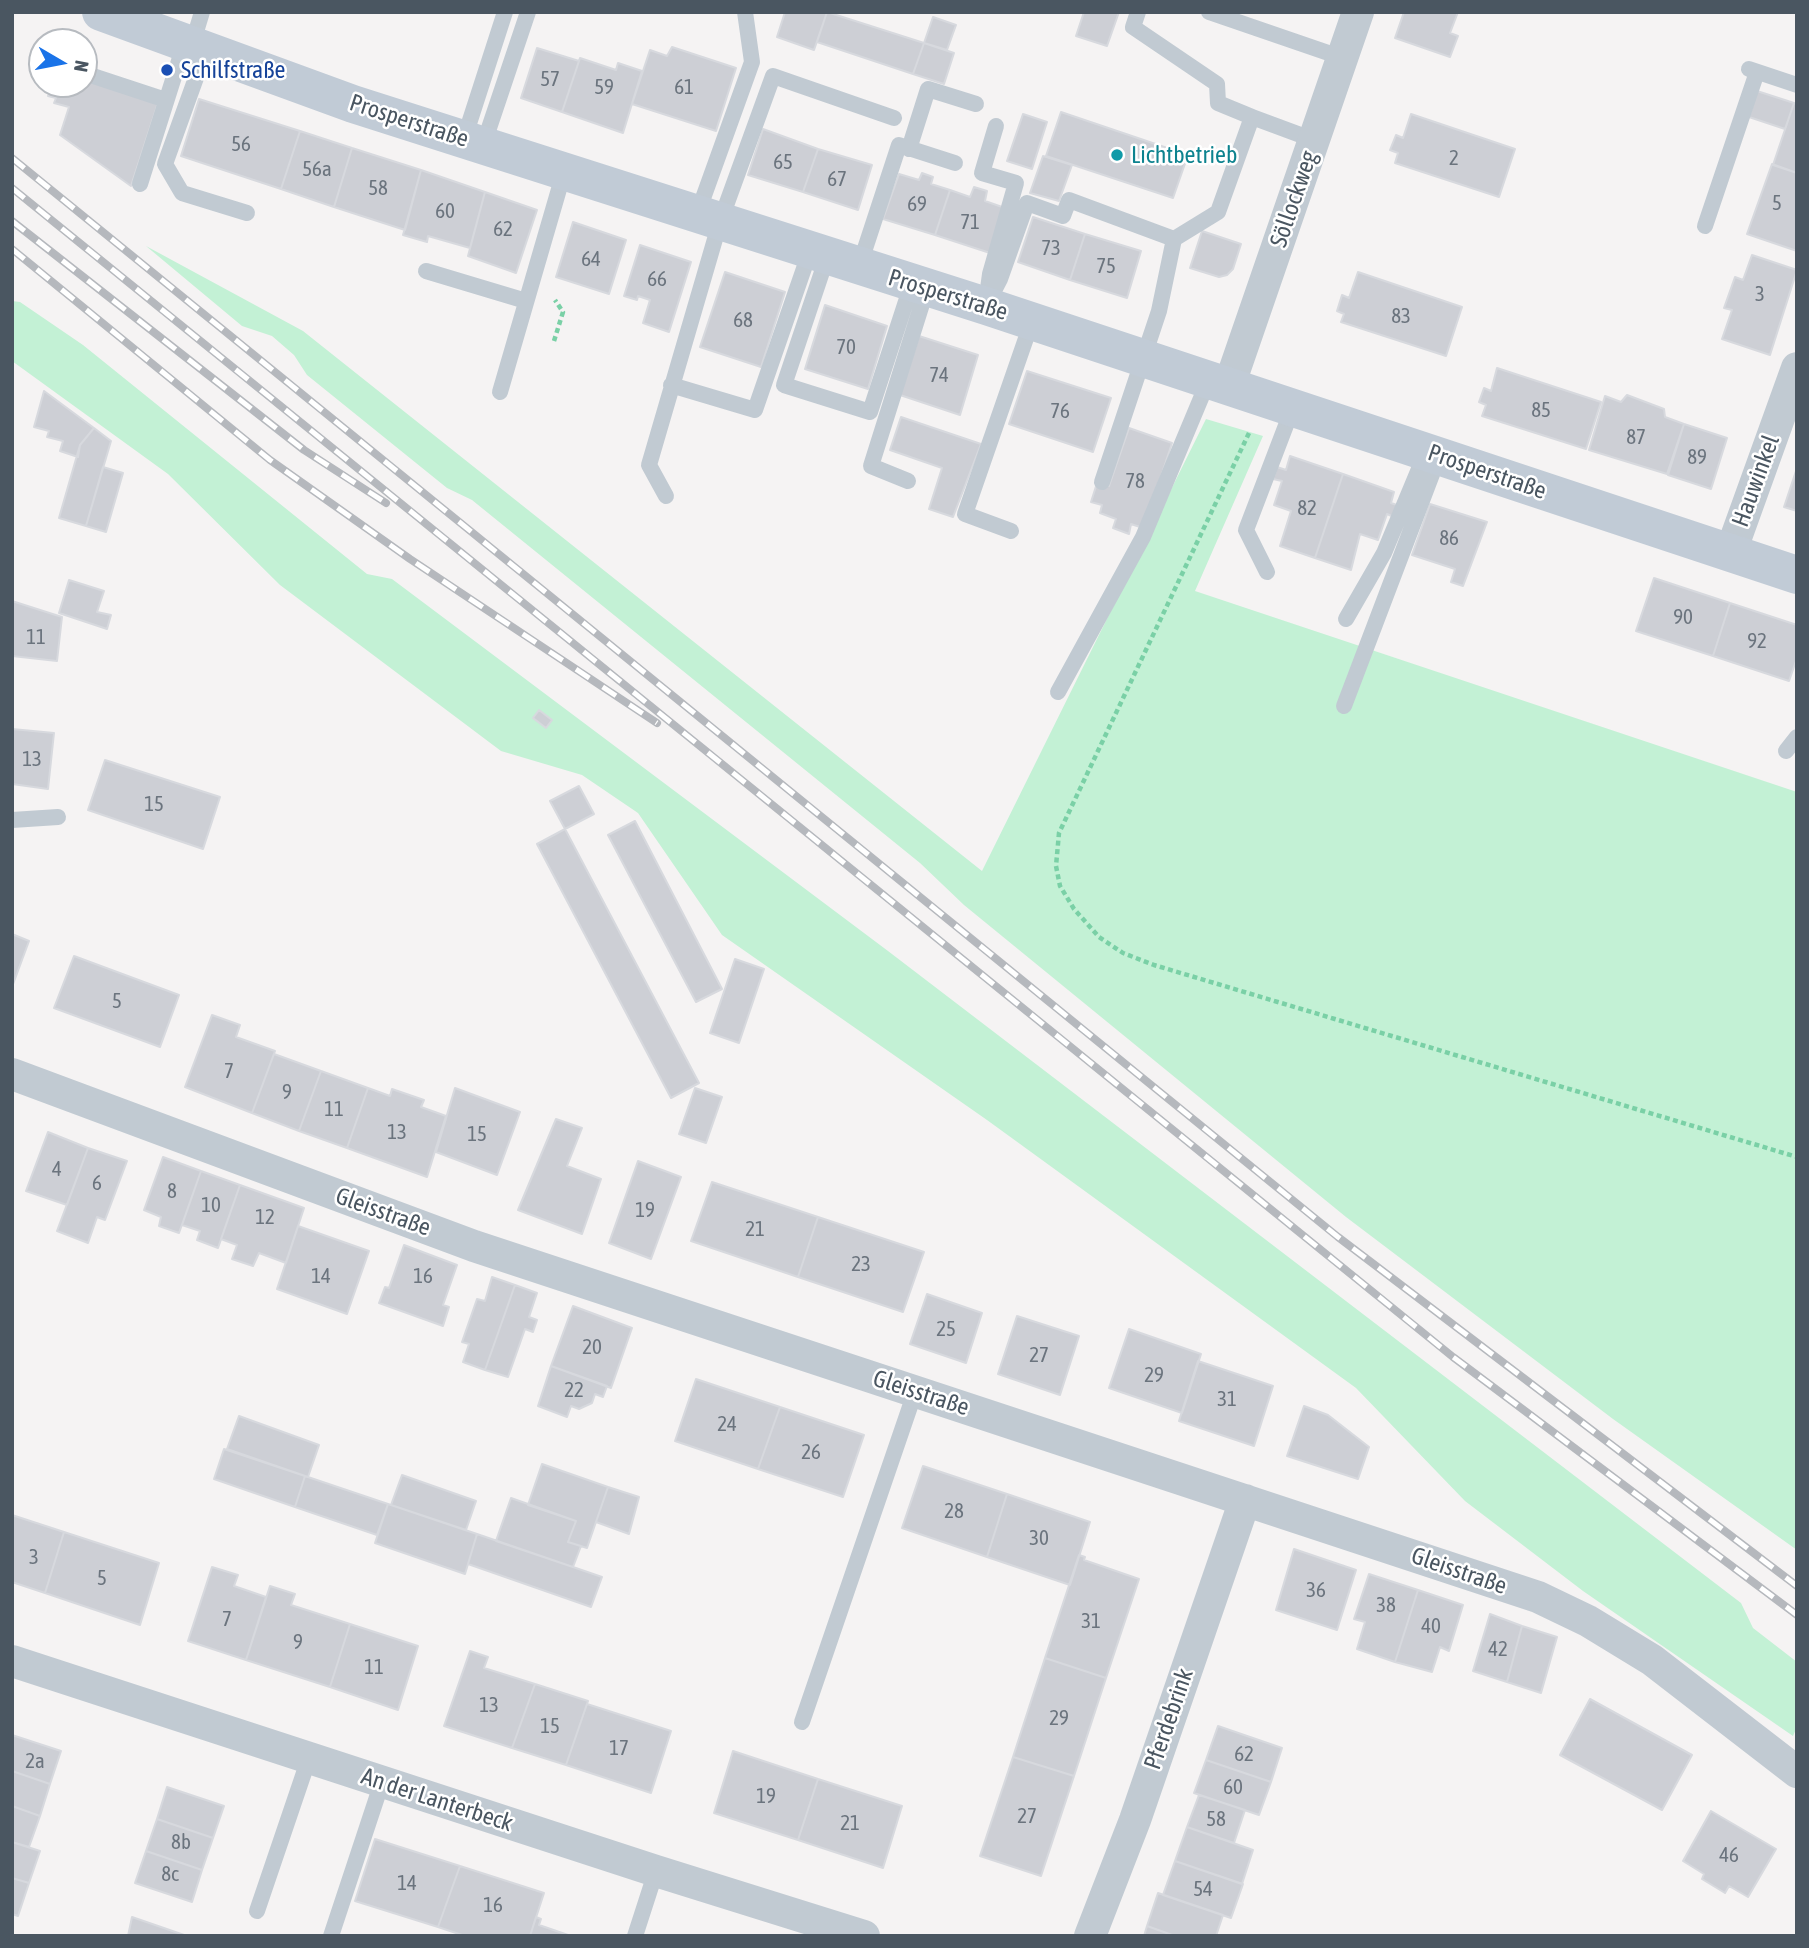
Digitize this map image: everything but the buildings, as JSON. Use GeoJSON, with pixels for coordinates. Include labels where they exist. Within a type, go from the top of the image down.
{"type":"FeatureCollection","features":[{"type":"Feature","properties":{"kind":"main road","name":"Prosperstraße"},"geometry":{"type":"LineString","coordinates":[[101,12],[196,37],[353,104],[1143,357],[1797,575]]}},
{"type":"Feature","properties":{"kind":"street","name":"Söllockweg"},"geometry":{"type":"LineString","coordinates":[[1219,382],[1314,140],[1358,12]]}},
{"type":"Feature","properties":{"kind":"street","name":"Hauwinkel"},"geometry":{"type":"LineString","coordinates":[[1730,554],[1797,368]]}},
{"type":"Feature","properties":{"kind":"street","name":"Gleisstraße"},"geometry":{"type":"LineString","coordinates":[[12,1073],[474,1246],[1538,1597],[1588,1621],[1652,1660],[1797,1772]]}},
{"type":"Feature","properties":{"kind":"street","name":"Pferdebrink"},"geometry":{"type":"LineString","coordinates":[[1090,1936],[1135,1820],[1245,1500]]}},
{"type":"Feature","properties":{"kind":"street","name":"An der Lanterbeck"},"geometry":{"type":"LineString","coordinates":[[12,1661],[864,1936]]}},
{"type":"Feature","properties":{"kind":"lane"},"geometry":{"type":"LineString","coordinates":[[474,142],[505,12]]}},
{"type":"Feature","properties":{"kind":"lane"},"geometry":{"type":"LineString","coordinates":[[474,142],[528,12]]}},
{"type":"Feature","properties":{"kind":"lane"},"geometry":{"type":"LineString","coordinates":[[666,496],[649,465],[671,385],[708,218],[752,62],[745,12]]}},
{"type":"Feature","properties":{"kind":"lane"},"geometry":{"type":"LineString","coordinates":[[1138,12],[1133,27],[1217,84],[1218,103],[1314,140]]}},
{"type":"Feature","properties":{"kind":"lane"},"geometry":{"type":"LineString","coordinates":[[1209,12],[1343,58]]}},
{"type":"Feature","properties":{"kind":"lane"},"geometry":{"type":"LineString","coordinates":[[140,184],[166,100],[196,37]]}},
{"type":"Feature","properties":{"kind":"lane"},"geometry":{"type":"LineString","coordinates":[[196,37],[165,164],[183,193],[247,214]]}},
{"type":"Feature","properties":{"kind":"lane"},"geometry":{"type":"LineString","coordinates":[[1705,226],[1752,70],[1797,85]]}},
{"type":"Feature","properties":{"kind":"lane"},"geometry":{"type":"LineString","coordinates":[[708,218],[773,76],[894,118]]}},
{"type":"Feature","properties":{"kind":"lane"},"geometry":{"type":"LineString","coordinates":[[98,78],[166,100]]}},
{"type":"Feature","properties":{"kind":"lane"},"geometry":{"type":"LineString","coordinates":[[909,149],[928,89],[976,104]]}},
{"type":"Feature","properties":{"kind":"lane"},"geometry":{"type":"LineString","coordinates":[[1102,482],[1158,311],[1174,239],[1218,212],[1252,117]]}},
{"type":"Feature","properties":{"kind":"lane"},"geometry":{"type":"LineString","coordinates":[[986,306],[990,274],[1016,183],[982,173],[996,126]]}},
{"type":"Feature","properties":{"kind":"lane"},"geometry":{"type":"LineString","coordinates":[[671,385],[755,410],[832,259],[899,145],[955,163]]}},
{"type":"Feature","properties":{"kind":"lane"},"geometry":{"type":"LineString","coordinates":[[500,393],[564,172]]}},
{"type":"Feature","properties":{"kind":"lane"},"geometry":{"type":"LineString","coordinates":[[986,306],[1000,279],[1027,203],[1063,216],[1069,200],[1174,239]]}},
{"type":"Feature","properties":{"kind":"lane"},"geometry":{"type":"LineString","coordinates":[[832,259],[784,385],[870,412],[920,286]]}},
{"type":"Feature","properties":{"kind":"lane"},"geometry":{"type":"LineString","coordinates":[[426,271],[526,302]]}},
{"type":"Feature","properties":{"kind":"lane"},"geometry":{"type":"LineString","coordinates":[[908,481],[871,467],[920,286]]}},
{"type":"Feature","properties":{"kind":"lane"},"geometry":{"type":"LineString","coordinates":[[1011,531],[965,514],[1032,321]]}},
{"type":"Feature","properties":{"kind":"lane"},"geometry":{"type":"LineString","coordinates":[[1058,692],[1143,537],[1219,382]]}},
{"type":"Feature","properties":{"kind":"lane"},"geometry":{"type":"LineString","coordinates":[[1267,572],[1246,530],[1279,402]]}},
{"type":"Feature","properties":{"kind":"lane"},"geometry":{"type":"LineString","coordinates":[[1346,619],[1384,554],[1432,454]]}},
{"type":"Feature","properties":{"kind":"lane"},"geometry":{"type":"LineString","coordinates":[[1343,706],[1432,454]]}},
{"type":"Feature","properties":{"kind":"lane"},"geometry":{"type":"LineString","coordinates":[[1786,751],[1797,737]]}},
{"type":"Feature","properties":{"kind":"lane"},"geometry":{"type":"LineString","coordinates":[[12,820],[58,817]]}},
{"type":"Feature","properties":{"kind":"lane"},"geometry":{"type":"LineString","coordinates":[[802,1722],[915,1392]]}},
{"type":"Feature","properties":{"kind":"lane"},"geometry":{"type":"LineString","coordinates":[[257,1911],[309,1758]]}},
{"type":"Feature","properties":{"kind":"lane"},"geometry":{"type":"LineString","coordinates":[[331,1936],[382,1782]]}},
{"type":"Feature","properties":{"kind":"lane"},"geometry":{"type":"LineString","coordinates":[[635,1936],[656,1871]]}},
{"type":"Feature","properties":{"kind":"path"},"geometry":{"type":"LineString","coordinates":[[1279,402],[1059,833],[1056,866],[1060,886],[1074,909],[1099,937],[1123,953],[1154,965],[1797,1157]]}},
{"type":"Feature","properties":{"kind":"green space"},"geometry":{"type":"Polygon","coordinates":[[[146,246],[303,331],[982,871],[1206,419],[1263,436],[1195,591],[1797,792],[1797,1550],[1613,1419],[1346,1217],[964,905],[920,863],[472,500],[447,488],[307,375],[294,355],[272,336],[242,326],[146,246]]]}},
{"type":"Feature","properties":{"kind":"green space"},"geometry":{"type":"Polygon","coordinates":[[[12,301],[20,302],[83,345],[367,574],[392,579],[888,951],[1741,1603],[1753,1628],[1797,1662],[1797,1727],[1793,1736],[1583,1591],[1465,1501],[1356,1388],[987,1120],[722,935],[638,813],[582,775],[501,751],[280,585],[168,474],[12,361],[12,301]]]}},
{"type":"Feature","properties":{"kind":"railway"},"geometry":{"type":"LineString","coordinates":[[12,158],[1338,1237],[1797,1586]]}},
{"type":"Feature","properties":{"kind":"railway"},"geometry":{"type":"LineString","coordinates":[[12,188],[1453,1357],[1797,1615]]}},
{"type":"Feature","properties":{"kind":"railway"},"geometry":{"type":"LineString","coordinates":[[12,221],[304,450],[386,503]]}},
{"type":"Feature","properties":{"kind":"railway"},"geometry":{"type":"LineString","coordinates":[[12,249],[270,460],[410,559],[657,723]]}},
{"type":"Feature","properties":{"kind":"place","name":"Schilfstraße"},"geometry":{"type":"Point","coordinates":[167,70]}},
{"type":"Feature","properties":{"kind":"place","name":"Lichtbetrieb"},"geometry":{"type":"Point","coordinates":[1117,155]}}]}
